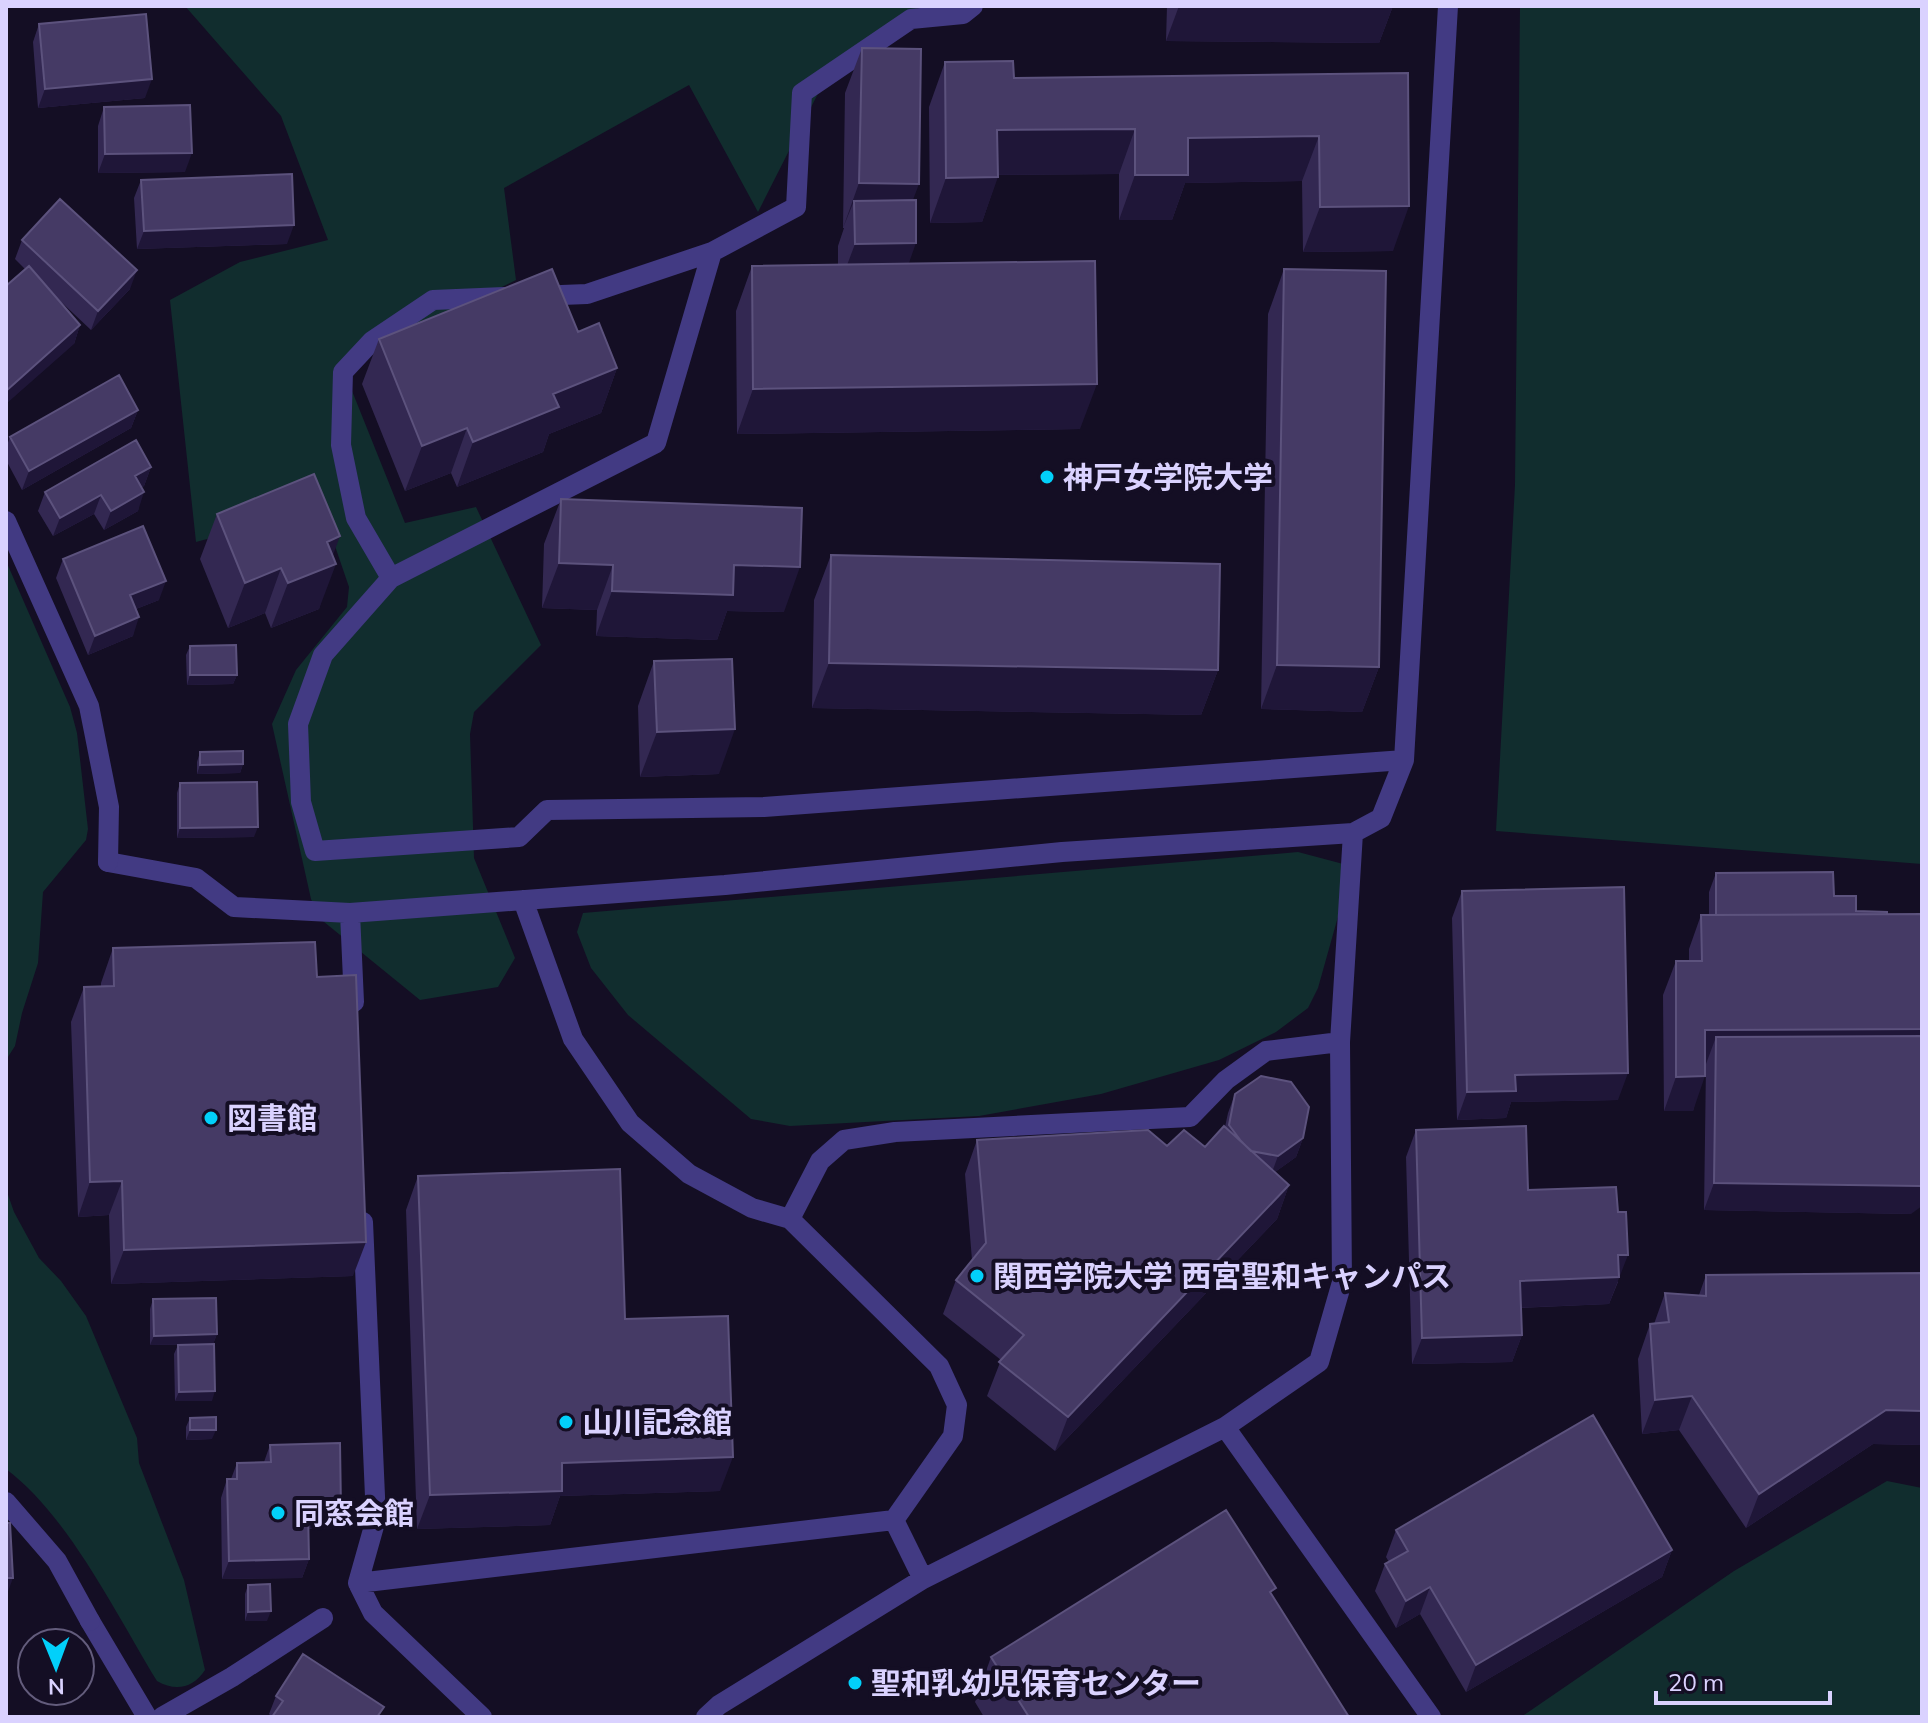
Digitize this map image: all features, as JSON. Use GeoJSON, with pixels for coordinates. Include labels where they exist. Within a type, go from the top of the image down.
{"type":"FeatureCollection","features":[{"type":"Feature","properties":{"kind":"street"},"geometry":{"type":"LineString","coordinates":[[391,578],[356,518],[341,445],[343,372],[372,341],[433,300],[587,294],[712,252],[796,207],[802,93],[911,19],[963,14],[973,6]]}},
{"type":"Feature","properties":{"kind":"street"},"geometry":{"type":"LineString","coordinates":[[6,521],[89,706],[109,807],[108,862],[196,878],[234,907],[350,913],[725,885],[1062,852],[1353,833],[1381,818],[1404,760],[1448,6]]}},
{"type":"Feature","properties":{"kind":"street"},"geometry":{"type":"LineString","coordinates":[[712,252],[656,443],[391,578],[323,655],[298,724],[301,802],[315,851],[519,837],[547,810],[764,807],[1404,760]]}},
{"type":"Feature","properties":{"kind":"street"},"geometry":{"type":"LineString","coordinates":[[706,1717],[719,1705],[923,1579],[1225,1427],[1319,1362],[1342,1282],[1340,1042],[1353,833]]}},
{"type":"Feature","properties":{"kind":"street"},"geometry":{"type":"LineString","coordinates":[[358,1583],[894,1520],[953,1436],[957,1405],[939,1366],[790,1219],[752,1208],[689,1174],[630,1123],[573,1039],[523,900]]}},
{"type":"Feature","properties":{"kind":"street"},"geometry":{"type":"LineString","coordinates":[[350,913],[355,1025]]}},
{"type":"Feature","properties":{"kind":"street"},"geometry":{"type":"LineString","coordinates":[[790,1219],[820,1161],[844,1140],[895,1132],[1190,1117],[1226,1080],[1266,1051],[1340,1042]]}},
{"type":"Feature","properties":{"kind":"street"},"geometry":{"type":"LineString","coordinates":[[362,1200],[376,1519],[358,1583],[373,1613],[482,1717]]}},
{"type":"Feature","properties":{"kind":"street"},"geometry":{"type":"LineString","coordinates":[[1225,1427],[1431,1717]]}},
{"type":"Feature","properties":{"kind":"street"},"geometry":{"type":"LineString","coordinates":[[6,1502],[57,1561],[147,1717]]}},
{"type":"Feature","properties":{"kind":"street"},"geometry":{"type":"LineString","coordinates":[[894,1520],[923,1579]]}},
{"type":"Feature","properties":{"kind":"street"},"geometry":{"type":"LineString","coordinates":[[162,1717],[232,1677],[323,1618]]}},
{"type":"Feature","properties":{"kind":"green space"},"geometry":{"type":"Polygon","coordinates":[[[185,6],[921,6],[835,60],[758,212],[689,85],[504,188],[516,280],[370,351],[340,361],[405,523],[476,507],[541,645],[474,712],[470,734],[474,858],[515,958],[498,987],[420,1000],[318,917],[311,899],[272,724],[296,670],[347,607],[349,587],[322,508],[196,542],[170,300],[240,262],[328,240],[281,116],[185,6]]]}},
{"type":"Feature","properties":{"kind":"green space"},"geometry":{"type":"Polygon","coordinates":[[[1520,6],[1922,6],[1922,864],[1496,831],[1515,485],[1520,6]]]}},
{"type":"Feature","properties":{"kind":"green space"},"geometry":{"type":"Polygon","coordinates":[[[6,561],[70,707],[77,733],[88,829],[86,840],[43,892],[38,963],[15,1046],[6,1060],[6,561]]]}},
{"type":"Feature","properties":{"kind":"green space"},"geometry":{"type":"Polygon","coordinates":[[[1298,852],[1347,865],[1346,888],[1318,988],[1308,1008],[1276,1032],[1219,1060],[1101,1094],[979,1116],[790,1126],[751,1119],[628,1015],[591,968],[577,932],[583,913],[1298,852]]]}},
{"type":"Feature","properties":{"kind":"green space"},"geometry":{"type":"Polygon","coordinates":[[[6,1189],[14,1212],[39,1258],[61,1281],[86,1316],[137,1438],[139,1463],[184,1580],[205,1670],[190,1684],[177,1687],[157,1681],[70,1539],[29,1489],[6,1469],[6,1189]]]}},
{"type":"Feature","properties":{"kind":"green space"},"geometry":{"type":"Polygon","coordinates":[[[1887,1481],[1922,1488],[1922,1717],[1521,1717],[1734,1571],[1887,1481]]]}},
{"type":"Feature","properties":{"kind":"building"},"geometry":{"type":"Polygon","coordinates":[[[146,14],[152,79],[45,89],[39,24],[146,14]]]}},
{"type":"Feature","properties":{"kind":"building"},"geometry":{"type":"Polygon","coordinates":[[[862,48],[921,49],[919,184],[859,183],[862,48]]]}},
{"type":"Feature","properties":{"kind":"building"},"geometry":{"type":"Polygon","coordinates":[[[1013,61],[1014,78],[1408,73],[1409,206],[1320,207],[1319,136],[1188,138],[1188,175],[1135,175],[1135,129],[997,130],[998,177],[946,178],[945,62],[1013,61]]]}},
{"type":"Feature","properties":{"kind":"building"},"geometry":{"type":"Polygon","coordinates":[[[190,105],[192,153],[105,154],[104,107],[190,105]]]}},
{"type":"Feature","properties":{"kind":"building"},"geometry":{"type":"Polygon","coordinates":[[[292,174],[294,225],[144,231],[141,180],[292,174]]]}},
{"type":"Feature","properties":{"kind":"building"},"geometry":{"type":"Polygon","coordinates":[[[60,199],[137,270],[98,311],[22,240],[60,199]]]}},
{"type":"Feature","properties":{"kind":"building"},"geometry":{"type":"Polygon","coordinates":[[[916,200],[916,243],[855,244],[854,201],[916,200]]]}},
{"type":"Feature","properties":{"kind":"building"},"geometry":{"type":"Polygon","coordinates":[[[1095,261],[1097,384],[753,389],[752,266],[1095,261]]]}},
{"type":"Feature","properties":{"kind":"building"},"geometry":{"type":"Polygon","coordinates":[[[29,266],[80,325],[6,391],[6,286],[29,266]]]}},
{"type":"Feature","properties":{"kind":"building"},"geometry":{"type":"Polygon","coordinates":[[[552,269],[578,332],[599,323],[617,368],[553,394],[559,407],[473,442],[467,428],[422,446],[379,339],[552,269]]]}},
{"type":"Feature","properties":{"kind":"building"},"geometry":{"type":"Polygon","coordinates":[[[1284,269],[1386,271],[1379,667],[1277,665],[1284,269]]]}},
{"type":"Feature","properties":{"kind":"building"},"geometry":{"type":"Polygon","coordinates":[[[119,375],[138,410],[29,471],[10,437],[119,375]]]}},
{"type":"Feature","properties":{"kind":"building"},"geometry":{"type":"Polygon","coordinates":[[[136,440],[151,467],[135,476],[144,492],[111,511],[101,495],[60,518],[45,492],[136,440]]]}},
{"type":"Feature","properties":{"kind":"building"},"geometry":{"type":"Polygon","coordinates":[[[314,474],[340,536],[327,542],[336,564],[288,583],[281,568],[245,583],[217,514],[314,474]]]}},
{"type":"Feature","properties":{"kind":"building"},"geometry":{"type":"Polygon","coordinates":[[[561,499],[802,508],[800,567],[734,565],[733,595],[612,591],[613,565],[559,563],[561,499]]]}},
{"type":"Feature","properties":{"kind":"building"},"geometry":{"type":"Polygon","coordinates":[[[143,526],[166,581],[130,595],[139,617],[95,636],[63,559],[143,526]]]}},
{"type":"Feature","properties":{"kind":"building"},"geometry":{"type":"Polygon","coordinates":[[[831,555],[1220,564],[1218,670],[829,663],[831,555]]]}},
{"type":"Feature","properties":{"kind":"building"},"geometry":{"type":"Polygon","coordinates":[[[236,645],[237,675],[190,675],[190,646],[236,645]]]}},
{"type":"Feature","properties":{"kind":"building"},"geometry":{"type":"Polygon","coordinates":[[[732,659],[735,729],[657,732],[654,661],[732,659]]]}},
{"type":"Feature","properties":{"kind":"building"},"geometry":{"type":"Polygon","coordinates":[[[243,751],[243,764],[200,765],[200,752],[243,751]]]}},
{"type":"Feature","properties":{"kind":"building"},"geometry":{"type":"Polygon","coordinates":[[[257,782],[258,827],[180,828],[180,783],[257,782]]]}},
{"type":"Feature","properties":{"kind":"building"},"geometry":{"type":"Polygon","coordinates":[[[1833,872],[1834,896],[1856,896],[1856,911],[1887,914],[1716,915],[1716,873],[1833,872]]]}},
{"type":"Feature","properties":{"kind":"building"},"geometry":{"type":"Polygon","coordinates":[[[1624,887],[1628,1073],[1515,1075],[1516,1091],[1467,1092],[1462,891],[1624,887]]]}},
{"type":"Feature","properties":{"kind":"building"},"geometry":{"type":"Polygon","coordinates":[[[1922,914],[1922,1029],[1705,1030],[1705,1076],[1676,1077],[1676,961],[1702,961],[1701,915],[1922,914]]]}},
{"type":"Feature","properties":{"kind":"building","name":"図書館"},"geometry":{"type":"Polygon","coordinates":[[[315,942],[317,977],[356,975],[366,1242],[124,1250],[122,1181],[90,1182],[84,987],[114,986],[113,948],[315,942]]]}},
{"type":"Feature","properties":{"kind":"building"},"geometry":{"type":"Polygon","coordinates":[[[1922,1036],[1922,1185],[1714,1183],[1716,1037],[1922,1036]]]}},
{"type":"Feature","properties":{"kind":"building"},"geometry":{"type":"Polygon","coordinates":[[[1261,1076],[1291,1082],[1309,1107],[1303,1138],[1278,1156],[1251,1151],[1229,1125],[1235,1094],[1261,1076]]]}},
{"type":"Feature","properties":{"kind":"building"},"geometry":{"type":"Polygon","coordinates":[[[1224,1126],[1289,1185],[1068,1417],[999,1362],[1024,1335],[956,1280],[986,1243],[977,1140],[1148,1130],[1167,1146],[1184,1130],[1205,1147],[1224,1126]]]}},
{"type":"Feature","properties":{"kind":"building"},"geometry":{"type":"Polygon","coordinates":[[[1526,1126],[1528,1190],[1616,1187],[1618,1212],[1626,1212],[1628,1255],[1618,1255],[1619,1277],[1520,1281],[1522,1335],[1422,1338],[1416,1130],[1526,1126]]]}},
{"type":"Feature","properties":{"kind":"building","name":"山川記念館"},"geometry":{"type":"Polygon","coordinates":[[[620,1169],[625,1319],[728,1316],[733,1457],[562,1463],[562,1491],[430,1495],[418,1176],[620,1169]]]}},
{"type":"Feature","properties":{"kind":"building"},"geometry":{"type":"Polygon","coordinates":[[[1922,1273],[1922,1411],[1886,1410],[1759,1494],[1692,1396],[1655,1400],[1650,1324],[1669,1322],[1665,1293],[1706,1296],[1706,1275],[1922,1273]]]}},
{"type":"Feature","properties":{"kind":"building"},"geometry":{"type":"Polygon","coordinates":[[[216,1298],[217,1334],[154,1336],[153,1299],[216,1298]]]}},
{"type":"Feature","properties":{"kind":"building"},"geometry":{"type":"Polygon","coordinates":[[[214,1344],[215,1391],[179,1392],[178,1345],[214,1344]]]}},
{"type":"Feature","properties":{"kind":"building"},"geometry":{"type":"Polygon","coordinates":[[[1593,1415],[1672,1550],[1476,1665],[1430,1587],[1406,1601],[1385,1564],[1408,1551],[1396,1530],[1593,1415]]]}},
{"type":"Feature","properties":{"kind":"building"},"geometry":{"type":"Polygon","coordinates":[[[216,1417],[216,1430],[190,1430],[190,1418],[216,1417]]]}},
{"type":"Feature","properties":{"kind":"building","name":"同窓会館"},"geometry":{"type":"Polygon","coordinates":[[[340,1443],[341,1510],[308,1510],[309,1559],[229,1561],[227,1479],[237,1479],[237,1463],[271,1462],[270,1445],[340,1443]]]}},
{"type":"Feature","properties":{"kind":"building"},"geometry":{"type":"Polygon","coordinates":[[[1226,1510],[1276,1588],[1270,1592],[1349,1717],[1029,1717],[991,1657],[1226,1510]]]}},
{"type":"Feature","properties":{"kind":"building"},"geometry":{"type":"Polygon","coordinates":[[[6,1523],[10,1523],[13,1578],[6,1578],[6,1523]]]}},
{"type":"Feature","properties":{"kind":"building"},"geometry":{"type":"Polygon","coordinates":[[[270,1584],[271,1611],[248,1612],[248,1585],[270,1584]]]}},
{"type":"Feature","properties":{"kind":"building"},"geometry":{"type":"Polygon","coordinates":[[[303,1654],[384,1707],[377,1717],[272,1717],[283,1701],[276,1696],[303,1654]]]}},
{"type":"Feature","properties":{"kind":"place","name":"神戸女学院大学"},"geometry":{"type":"Point","coordinates":[1047,477]}},
{"type":"Feature","properties":{"kind":"place","name":"図書館"},"geometry":{"type":"Point","coordinates":[211,1118]}},
{"type":"Feature","properties":{"kind":"place","name":"関西学院大学 西宮聖和キャンパス"},"geometry":{"type":"Point","coordinates":[977,1276]}},
{"type":"Feature","properties":{"kind":"place","name":"山川記念館"},"geometry":{"type":"Point","coordinates":[566,1422]}},
{"type":"Feature","properties":{"kind":"place","name":"同窓会館"},"geometry":{"type":"Point","coordinates":[278,1513]}},
{"type":"Feature","properties":{"kind":"place","name":"聖和乳幼児保育センター"},"geometry":{"type":"Point","coordinates":[855,1683]}}]}
